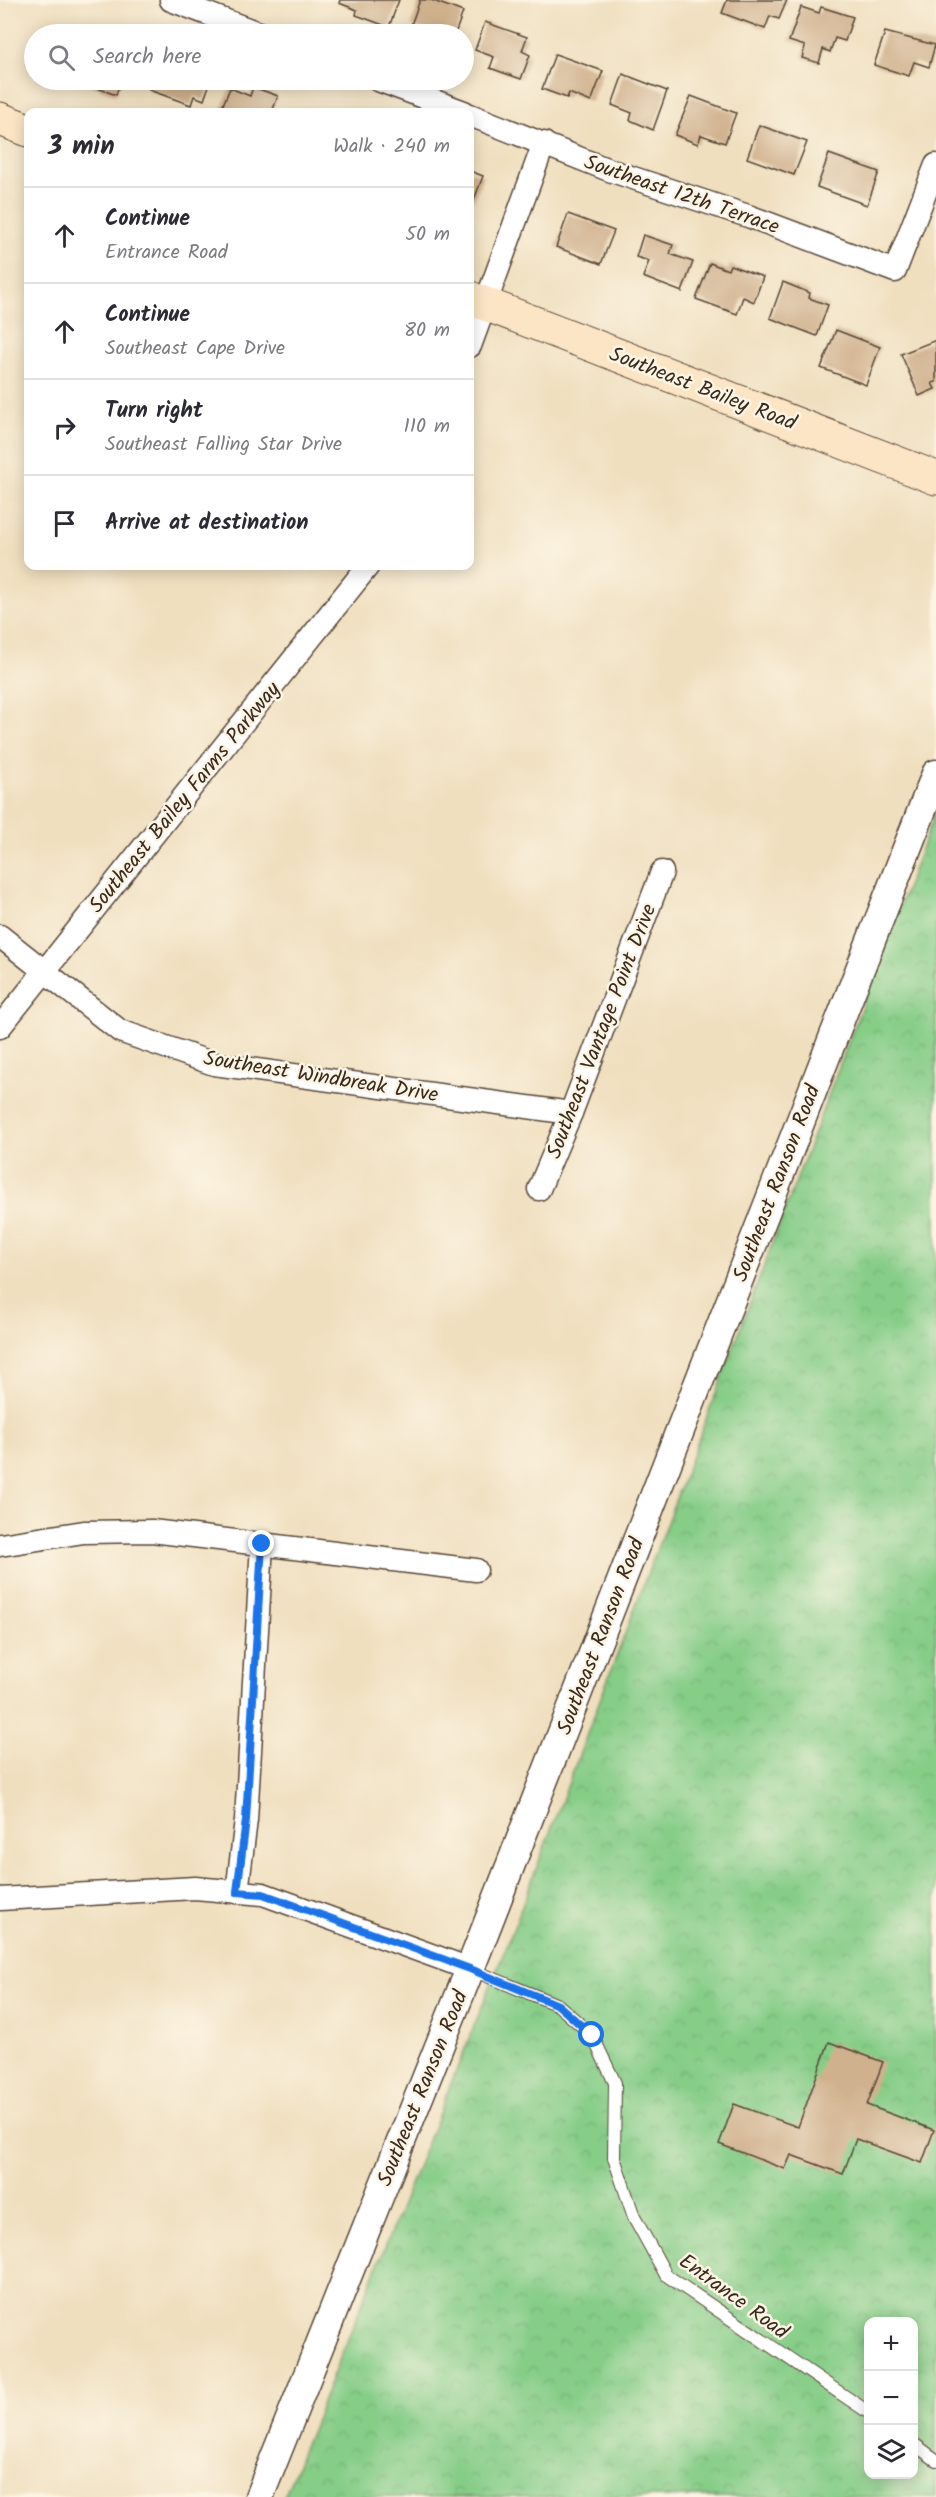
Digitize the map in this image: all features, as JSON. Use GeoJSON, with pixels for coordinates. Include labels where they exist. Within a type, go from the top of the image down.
{"type":"FeatureCollection","features":[{"type":"Feature","properties":{"kind":"main road"},"geometry":{"type":"LineString","coordinates":[[0,119],[24,128]]}},
{"type":"Feature","properties":{"kind":"main road","name":"Southeast Bailey Road"},"geometry":{"type":"LineString","coordinates":[[477,301],[936,478]]}},
{"type":"Feature","properties":{"kind":"street"},"geometry":{"type":"LineString","coordinates":[[171,0],[235,24]]}},
{"type":"Feature","properties":{"kind":"street"},"geometry":{"type":"LineString","coordinates":[[405,90],[453,108]]}},
{"type":"Feature","properties":{"kind":"street","name":"Southeast 12th Terrace"},"geometry":{"type":"LineString","coordinates":[[474,117],[609,170],[751,217],[895,271],[936,165]]}},
{"type":"Feature","properties":{"kind":"street"},"geometry":{"type":"LineString","coordinates":[[474,320],[477,301],[544,143]]}},
{"type":"Feature","properties":{"kind":"street","name":"Southeast Bailey Farms Parkway"},"geometry":{"type":"LineString","coordinates":[[0,1027],[365,570]]}},
{"type":"Feature","properties":{"kind":"street","name":"Southeast Ranson Road"},"geometry":{"type":"LineString","coordinates":[[259,2497],[470,1969],[936,774]]}},
{"type":"Feature","properties":{"kind":"street","name":"Southeast Vantage Point Drive"},"geometry":{"type":"LineString","coordinates":[[539,1189],[571,1113],[662,872]]}},
{"type":"Feature","properties":{"kind":"street","name":"Southeast Windbreak Drive"},"geometry":{"type":"LineString","coordinates":[[0,936],[12,943],[43,973],[120,1031],[214,1064],[571,1113]]}},
{"type":"Feature","properties":{"kind":"street"},"geometry":{"type":"LineString","coordinates":[[0,1545],[84,1532],[152,1531],[476,1570]]}},
{"type":"Feature","properties":{"kind":"street"},"geometry":{"type":"LineString","coordinates":[[237,1892],[246,1820],[262,1544]]}},
{"type":"Feature","properties":{"kind":"street"},"geometry":{"type":"LineString","coordinates":[[0,1899],[195,1888],[263,1894],[470,1969]]}},
{"type":"Feature","properties":{"kind":"lane","name":"Entrance Road"},"geometry":{"type":"LineString","coordinates":[[470,1969],[558,2005],[592,2035],[615,2083],[614,2158],[634,2217],[666,2275],[864,2409]]}},
{"type":"Feature","properties":{"kind":"lane"},"geometry":{"type":"LineString","coordinates":[[918,2447],[936,2460]]}},
{"type":"Feature","properties":{"kind":"green space"},"geometry":{"type":"Polygon","coordinates":[[[936,810],[936,2497],[284,2497],[515,1925],[936,810]]]}},
{"type":"Feature","properties":{"kind":"building"},"geometry":{"type":"Polygon","coordinates":[[[340,0],[399,0],[390,24],[381,24],[356,15],[357,10],[339,3],[340,0]]]}},
{"type":"Feature","properties":{"kind":"building"},"geometry":{"type":"Polygon","coordinates":[[[420,0],[431,0],[463,12],[459,24],[411,24],[420,0]]]}},
{"type":"Feature","properties":{"kind":"building"},"geometry":{"type":"Polygon","coordinates":[[[727,0],[787,0],[779,19],[770,16],[765,29],[722,13],[727,0]]]}},
{"type":"Feature","properties":{"kind":"building"},"geometry":{"type":"Polygon","coordinates":[[[801,7],[819,13],[821,7],[853,17],[845,41],[835,38],[830,52],[823,49],[819,63],[802,58],[805,46],[789,41],[801,7]]]}},
{"type":"Feature","properties":{"kind":"building"},"geometry":{"type":"Polygon","coordinates":[[[485,22],[527,37],[522,51],[530,55],[521,79],[490,68],[494,57],[475,50],[485,22]]]}},
{"type":"Feature","properties":{"kind":"building"},"geometry":{"type":"Polygon","coordinates":[[[885,32],[935,45],[929,67],[914,62],[909,76],[874,65],[885,32]]]}},
{"type":"Feature","properties":{"kind":"building"},"geometry":{"type":"Polygon","coordinates":[[[555,54],[603,71],[591,102],[569,93],[567,98],[542,89],[555,54]]]}},
{"type":"Feature","properties":{"kind":"building"},"geometry":{"type":"Polygon","coordinates":[[[623,74],[667,91],[653,130],[630,120],[632,113],[612,105],[623,74]]]}},
{"type":"Feature","properties":{"kind":"building"},"geometry":{"type":"Polygon","coordinates":[[[103,90],[118,90],[116,95],[103,90]]]}},
{"type":"Feature","properties":{"kind":"building"},"geometry":{"type":"Polygon","coordinates":[[[149,90],[208,90],[204,100],[194,96],[191,105],[149,90]]]}},
{"type":"Feature","properties":{"kind":"building"},"geometry":{"type":"Polygon","coordinates":[[[229,90],[250,96],[252,90],[261,90],[278,96],[274,108],[222,108],[229,90]]]}},
{"type":"Feature","properties":{"kind":"building"},"geometry":{"type":"Polygon","coordinates":[[[691,96],[736,113],[725,143],[701,135],[698,144],[675,135],[691,96]]]}},
{"type":"Feature","properties":{"kind":"building"},"geometry":{"type":"Polygon","coordinates":[[[759,125],[807,142],[794,175],[747,158],[759,125]]]}},
{"type":"Feature","properties":{"kind":"building"},"geometry":{"type":"Polygon","coordinates":[[[829,154],[879,172],[867,205],[817,187],[829,154]]]}},
{"type":"Feature","properties":{"kind":"building"},"geometry":{"type":"Polygon","coordinates":[[[474,173],[483,176],[474,200],[474,173]]]}},
{"type":"Feature","properties":{"kind":"building"},"geometry":{"type":"Polygon","coordinates":[[[568,214],[614,231],[601,264],[556,247],[568,214]]]}},
{"type":"Feature","properties":{"kind":"building"},"geometry":{"type":"Polygon","coordinates":[[[643,235],[673,245],[670,254],[693,262],[682,292],[643,277],[649,261],[636,257],[643,235]]]}},
{"type":"Feature","properties":{"kind":"building"},"geometry":{"type":"Polygon","coordinates":[[[710,263],[728,270],[730,265],[763,277],[754,302],[743,297],[737,314],[696,299],[710,263]]]}},
{"type":"Feature","properties":{"kind":"building"},"geometry":{"type":"Polygon","coordinates":[[[783,282],[810,293],[809,298],[828,305],[817,336],[770,318],[783,282]]]}},
{"type":"Feature","properties":{"kind":"building"},"geometry":{"type":"Polygon","coordinates":[[[836,330],[880,347],[866,385],[821,368],[836,330]]]}},
{"type":"Feature","properties":{"kind":"building"},"geometry":{"type":"Polygon","coordinates":[[[936,340],[936,382],[932,383],[935,389],[919,396],[901,354],[936,340]]]}},
{"type":"Feature","properties":{"kind":"building"},"geometry":{"type":"Polygon","coordinates":[[[829,2042],[883,2062],[867,2105],[934,2130],[922,2163],[856,2139],[843,2174],[791,2155],[785,2169],[719,2144],[734,2104],[798,2127],[829,2042]]]}},
{"type":"Feature","properties":{"kind":"route"},"geometry":{"type":"LineString","coordinates":[[262,1544],[246,1820],[237,1892],[263,1894],[470,1969],[558,2005],[592,2035]]}}]}
